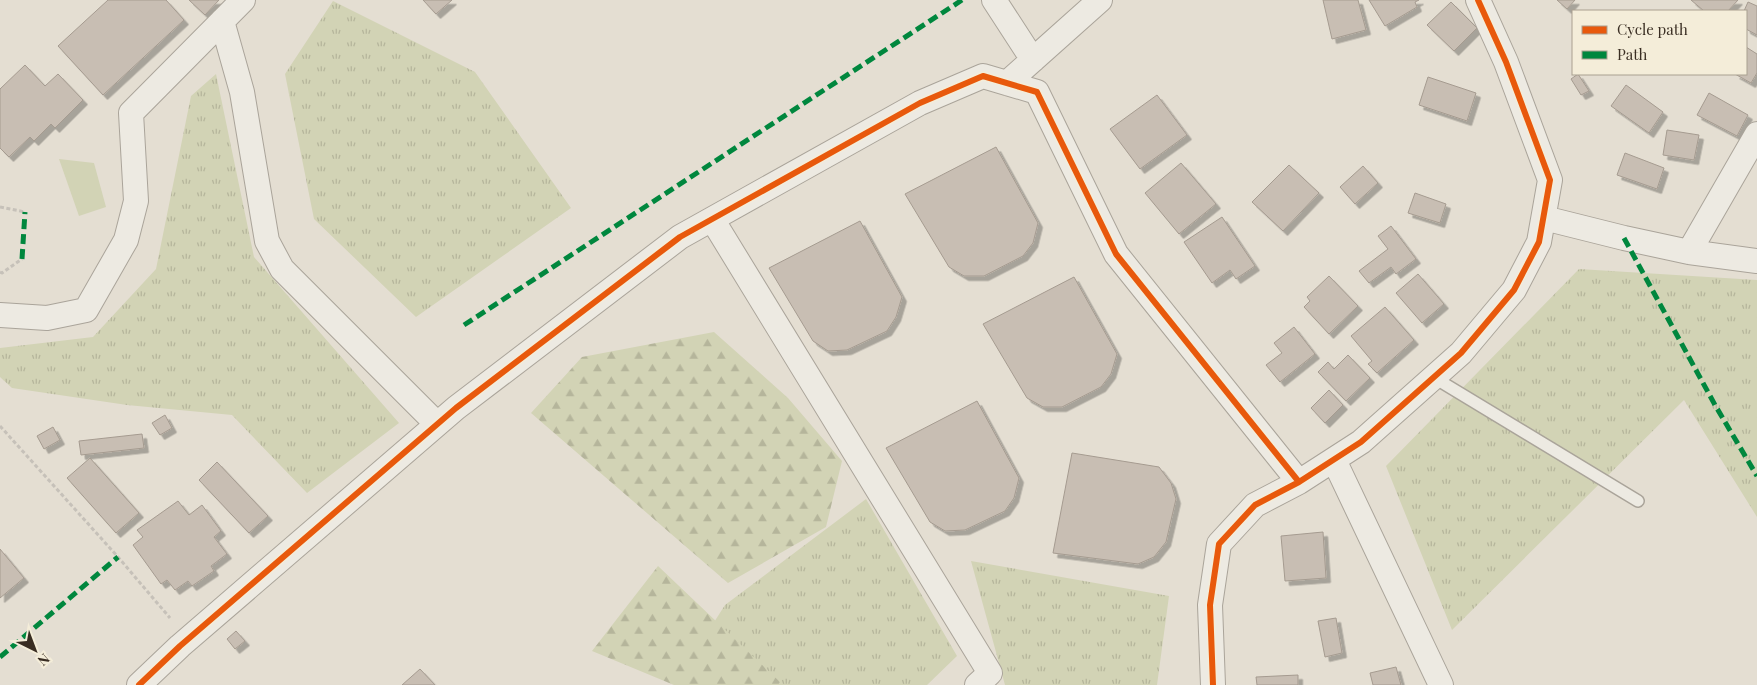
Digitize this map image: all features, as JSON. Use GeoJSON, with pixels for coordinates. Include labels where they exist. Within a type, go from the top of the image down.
{"type":"FeatureCollection","features":[{"type":"Feature","properties":{"kind":"street"},"geometry":{"type":"LineString","coordinates":[[0,315],[47,318],[86,310],[126,240],[136,201],[131,113],[243,0]]}},
{"type":"Feature","properties":{"kind":"street"},"geometry":{"type":"LineString","coordinates":[[994,0],[1033,60]]}},
{"type":"Feature","properties":{"kind":"street"},"geometry":{"type":"LineString","coordinates":[[1007,84],[1100,0]]}},
{"type":"Feature","properties":{"kind":"street"},"geometry":{"type":"LineString","coordinates":[[1213,685],[1210,605],[1220,544],[1255,505],[1299,482],[1361,442],[1461,353],[1514,290],[1539,242],[1550,180],[1506,62],[1478,0]]}},
{"type":"Feature","properties":{"kind":"street"},"geometry":{"type":"LineString","coordinates":[[222,21],[242,92],[267,241],[282,269],[438,424]]}},
{"type":"Feature","properties":{"kind":"street"},"geometry":{"type":"LineString","coordinates":[[139,685],[188,640],[456,408],[680,236],[920,103],[984,76],[1037,92],[1116,254],[1299,482]]}},
{"type":"Feature","properties":{"kind":"street"},"geometry":{"type":"LineString","coordinates":[[1689,252],[1757,134]]}},
{"type":"Feature","properties":{"kind":"street"},"geometry":{"type":"LineString","coordinates":[[1544,218],[1689,252],[1757,261]]}},
{"type":"Feature","properties":{"kind":"street"},"geometry":{"type":"LineString","coordinates":[[712,219],[990,673],[977,685]]}},
{"type":"Feature","properties":{"kind":"street"},"geometry":{"type":"LineString","coordinates":[[1334,460],[1441,685]]}},
{"type":"Feature","properties":{"kind":"lane"},"geometry":{"type":"LineString","coordinates":[[1433,377],[1638,501]]}},
{"type":"Feature","properties":{"kind":"path"},"geometry":{"type":"LineString","coordinates":[[0,207],[25,212]]}},
{"type":"Feature","properties":{"kind":"path"},"geometry":{"type":"LineString","coordinates":[[0,272],[2,273],[22,259]]}},
{"type":"Feature","properties":{"kind":"path"},"geometry":{"type":"LineString","coordinates":[[0,426],[118,557],[188,640]]}},
{"type":"Feature","properties":{"kind":"green space"},"geometry":{"type":"Polygon","coordinates":[[[333,1],[475,72],[571,208],[416,317],[314,219],[285,74],[333,1]]]}},
{"type":"Feature","properties":{"kind":"green space"},"geometry":{"type":"Polygon","coordinates":[[[216,74],[254,257],[399,423],[307,493],[232,415],[127,405],[12,388],[0,377],[0,348],[93,337],[156,269],[191,96],[216,74]]]}},
{"type":"Feature","properties":{"kind":"green space"},"geometry":{"type":"Polygon","coordinates":[[[59,159],[94,163],[106,207],[79,216],[59,159]]]}},
{"type":"Feature","properties":{"kind":"green space"},"geometry":{"type":"Polygon","coordinates":[[[1579,269],[1757,280],[1757,517],[1684,400],[1452,630],[1386,466],[1579,269]]]}},
{"type":"Feature","properties":{"kind":"green space"},"geometry":{"type":"Polygon","coordinates":[[[714,332],[788,398],[842,461],[826,527],[728,583],[531,413],[582,357],[714,332]]]}},
{"type":"Feature","properties":{"kind":"green space"},"geometry":{"type":"Polygon","coordinates":[[[866,499],[957,656],[927,685],[674,685],[725,605],[866,499]]]}},
{"type":"Feature","properties":{"kind":"green space"},"geometry":{"type":"Polygon","coordinates":[[[971,561],[1169,596],[1157,685],[1005,685],[971,561]]]}},
{"type":"Feature","properties":{"kind":"green space"},"geometry":{"type":"Polygon","coordinates":[[[658,566],[780,682],[778,685],[674,685],[592,651],[658,566]]]}},
{"type":"Feature","properties":{"kind":"building"},"geometry":{"type":"Polygon","coordinates":[[[108,0],[166,0],[184,20],[103,95],[58,46],[108,0]]]}},
{"type":"Feature","properties":{"kind":"building"},"geometry":{"type":"Polygon","coordinates":[[[189,0],[219,0],[205,15],[189,0]]]}},
{"type":"Feature","properties":{"kind":"building"},"geometry":{"type":"Polygon","coordinates":[[[423,0],[452,0],[436,14],[423,0]]]}},
{"type":"Feature","properties":{"kind":"building"},"geometry":{"type":"Polygon","coordinates":[[[1323,0],[1358,0],[1366,30],[1332,39],[1323,0]]]}},
{"type":"Feature","properties":{"kind":"building"},"geometry":{"type":"Polygon","coordinates":[[[1369,0],[1419,0],[1415,2],[1417,7],[1385,26],[1369,0]]]}},
{"type":"Feature","properties":{"kind":"building"},"geometry":{"type":"Polygon","coordinates":[[[1557,0],[1575,0],[1567,9],[1557,0]]]}},
{"type":"Feature","properties":{"kind":"building"},"geometry":{"type":"Polygon","coordinates":[[[1691,0],[1738,0],[1729,10],[1703,10],[1691,0]]]}},
{"type":"Feature","properties":{"kind":"building"},"geometry":{"type":"Polygon","coordinates":[[[1451,2],[1477,28],[1454,51],[1427,25],[1451,2]]]}},
{"type":"Feature","properties":{"kind":"building"},"geometry":{"type":"Polygon","coordinates":[[[1748,2],[1757,6],[1757,35],[1747,30],[1747,10],[1744,10],[1748,2]]]}},
{"type":"Feature","properties":{"kind":"building"},"geometry":{"type":"Polygon","coordinates":[[[1747,48],[1757,54],[1757,73],[1751,83],[1737,75],[1747,75],[1747,48]]]}},
{"type":"Feature","properties":{"kind":"building"},"geometry":{"type":"Polygon","coordinates":[[[25,65],[45,86],[58,74],[83,100],[55,128],[51,124],[34,141],[30,137],[9,157],[0,148],[0,89],[25,65]]]}},
{"type":"Feature","properties":{"kind":"building"},"geometry":{"type":"Polygon","coordinates":[[[1579,75],[1589,91],[1581,95],[1571,79],[1579,75]]]}},
{"type":"Feature","properties":{"kind":"building"},"geometry":{"type":"Polygon","coordinates":[[[1428,77],[1476,93],[1467,121],[1419,105],[1428,77]]]}},
{"type":"Feature","properties":{"kind":"building"},"geometry":{"type":"Polygon","coordinates":[[[1626,85],[1663,112],[1649,133],[1611,106],[1626,85]]]}},
{"type":"Feature","properties":{"kind":"building"},"geometry":{"type":"Polygon","coordinates":[[[1709,93],[1748,115],[1737,136],[1697,115],[1709,93]]]}},
{"type":"Feature","properties":{"kind":"building"},"geometry":{"type":"Polygon","coordinates":[[[1157,95],[1187,135],[1140,169],[1110,129],[1157,95]]]}},
{"type":"Feature","properties":{"kind":"building"},"geometry":{"type":"Polygon","coordinates":[[[1667,130],[1699,135],[1694,160],[1663,155],[1667,130]]]}},
{"type":"Feature","properties":{"kind":"building"},"geometry":{"type":"Polygon","coordinates":[[[996,147],[1038,223],[1033,243],[1023,256],[984,276],[964,276],[949,267],[905,194],[996,147]]]}},
{"type":"Feature","properties":{"kind":"building"},"geometry":{"type":"Polygon","coordinates":[[[1625,153],[1664,168],[1657,189],[1617,175],[1625,153]]]}},
{"type":"Feature","properties":{"kind":"building"},"geometry":{"type":"Polygon","coordinates":[[[1181,163],[1216,204],[1179,234],[1145,193],[1181,163]]]}},
{"type":"Feature","properties":{"kind":"building"},"geometry":{"type":"Polygon","coordinates":[[[1289,165],[1319,193],[1283,231],[1252,202],[1289,165]]]}},
{"type":"Feature","properties":{"kind":"building"},"geometry":{"type":"Polygon","coordinates":[[[1363,166],[1378,183],[1355,204],[1340,187],[1363,166]]]}},
{"type":"Feature","properties":{"kind":"building"},"geometry":{"type":"Polygon","coordinates":[[[1415,193],[1446,204],[1440,223],[1408,213],[1415,193]]]}},
{"type":"Feature","properties":{"kind":"building"},"geometry":{"type":"Polygon","coordinates":[[[1222,217],[1255,266],[1236,279],[1230,270],[1212,283],[1184,242],[1222,217]]]}},
{"type":"Feature","properties":{"kind":"building"},"geometry":{"type":"Polygon","coordinates":[[[860,221],[902,297],[896,317],[887,331],[847,350],[828,351],[813,341],[769,268],[860,221]]]}},
{"type":"Feature","properties":{"kind":"building"},"geometry":{"type":"Polygon","coordinates":[[[1391,226],[1416,259],[1396,274],[1391,267],[1369,283],[1359,271],[1388,249],[1378,236],[1391,226]]]}},
{"type":"Feature","properties":{"kind":"building"},"geometry":{"type":"Polygon","coordinates":[[[1418,274],[1444,304],[1422,323],[1396,293],[1418,274]]]}},
{"type":"Feature","properties":{"kind":"building"},"geometry":{"type":"Polygon","coordinates":[[[1329,276],[1358,306],[1329,334],[1304,307],[1310,301],[1307,297],[1329,276]]]}},
{"type":"Feature","properties":{"kind":"building"},"geometry":{"type":"Polygon","coordinates":[[[1074,277],[1117,354],[1111,374],[1101,387],[1062,407],[1043,407],[1027,398],[983,324],[1074,277]]]}},
{"type":"Feature","properties":{"kind":"building"},"geometry":{"type":"Polygon","coordinates":[[[1385,307],[1414,340],[1377,373],[1368,364],[1372,361],[1351,336],[1385,307]]]}},
{"type":"Feature","properties":{"kind":"building"},"geometry":{"type":"Polygon","coordinates":[[[1294,327],[1315,354],[1280,382],[1266,365],[1282,353],[1274,343],[1294,327]]]}},
{"type":"Feature","properties":{"kind":"building"},"geometry":{"type":"Polygon","coordinates":[[[1348,355],[1370,378],[1346,401],[1318,372],[1328,362],[1334,369],[1348,355]]]}},
{"type":"Feature","properties":{"kind":"building"},"geometry":{"type":"Polygon","coordinates":[[[1329,390],[1343,405],[1325,423],[1311,408],[1329,390]]]}},
{"type":"Feature","properties":{"kind":"building"},"geometry":{"type":"Polygon","coordinates":[[[977,401],[1019,478],[1014,498],[1005,511],[965,530],[945,531],[930,522],[886,448],[977,401]]]}},
{"type":"Feature","properties":{"kind":"building"},"geometry":{"type":"Polygon","coordinates":[[[165,415],[172,428],[160,435],[152,423],[165,415]]]}},
{"type":"Feature","properties":{"kind":"building"},"geometry":{"type":"Polygon","coordinates":[[[53,427],[60,440],[44,449],[37,436],[53,427]]]}},
{"type":"Feature","properties":{"kind":"building"},"geometry":{"type":"Polygon","coordinates":[[[142,434],[144,448],[81,455],[79,441],[142,434]]]}},
{"type":"Feature","properties":{"kind":"building"},"geometry":{"type":"Polygon","coordinates":[[[1072,453],[1159,467],[1171,483],[1176,499],[1166,542],[1154,557],[1138,564],[1053,553],[1072,453]]]}},
{"type":"Feature","properties":{"kind":"building"},"geometry":{"type":"Polygon","coordinates":[[[90,458],[139,513],[116,533],[67,478],[90,458]]]}},
{"type":"Feature","properties":{"kind":"building"},"geometry":{"type":"Polygon","coordinates":[[[217,462],[268,516],[249,533],[199,480],[217,462]]]}},
{"type":"Feature","properties":{"kind":"building"},"geometry":{"type":"Polygon","coordinates":[[[178,501],[189,515],[202,505],[221,531],[214,537],[227,554],[211,566],[214,571],[192,586],[188,581],[175,590],[167,580],[161,584],[133,545],[143,537],[137,530],[178,501]]]}},
{"type":"Feature","properties":{"kind":"building"},"geometry":{"type":"Polygon","coordinates":[[[1323,532],[1326,578],[1285,581],[1281,536],[1323,532]]]}},
{"type":"Feature","properties":{"kind":"building"},"geometry":{"type":"Polygon","coordinates":[[[0,549],[24,578],[0,598],[0,549]]]}},
{"type":"Feature","properties":{"kind":"building"},"geometry":{"type":"Polygon","coordinates":[[[1336,618],[1342,653],[1325,657],[1318,621],[1336,618]]]}},
{"type":"Feature","properties":{"kind":"building"},"geometry":{"type":"Polygon","coordinates":[[[236,631],[245,641],[235,649],[227,639],[236,631]]]}},
{"type":"Feature","properties":{"kind":"building"},"geometry":{"type":"Polygon","coordinates":[[[1396,667],[1401,685],[1373,685],[1370,673],[1396,667]]]}},
{"type":"Feature","properties":{"kind":"building"},"geometry":{"type":"Polygon","coordinates":[[[420,669],[435,685],[402,685],[420,669]]]}},
{"type":"Feature","properties":{"kind":"building"},"geometry":{"type":"Polygon","coordinates":[[[1298,675],[1298,685],[1257,685],[1256,677],[1298,675]]]}},
{"type":"Feature","properties":{"kind":"marked path"},"geometry":{"type":"LineString","coordinates":[[464,325],[962,0]]}},
{"type":"Feature","properties":{"kind":"marked path"},"geometry":{"type":"LineString","coordinates":[[22,259],[25,212]]}},
{"type":"Feature","properties":{"kind":"marked path"},"geometry":{"type":"LineString","coordinates":[[1624,238],[1715,405],[1757,476]]}},
{"type":"Feature","properties":{"kind":"marked path"},"geometry":{"type":"LineString","coordinates":[[0,657],[118,557]]}},
{"type":"Feature","properties":{"kind":"cycle path"},"geometry":{"type":"LineString","coordinates":[[1213,685],[1210,605],[1219,544],[1255,505],[1299,482],[1361,442],[1461,353],[1514,290],[1539,242],[1550,180],[1506,62],[1478,0]]}},
{"type":"Feature","properties":{"kind":"cycle path"},"geometry":{"type":"LineString","coordinates":[[139,685],[180,646],[456,408],[680,237],[920,103],[983,76],[1037,92],[1116,254],[1299,482]]}}]}
